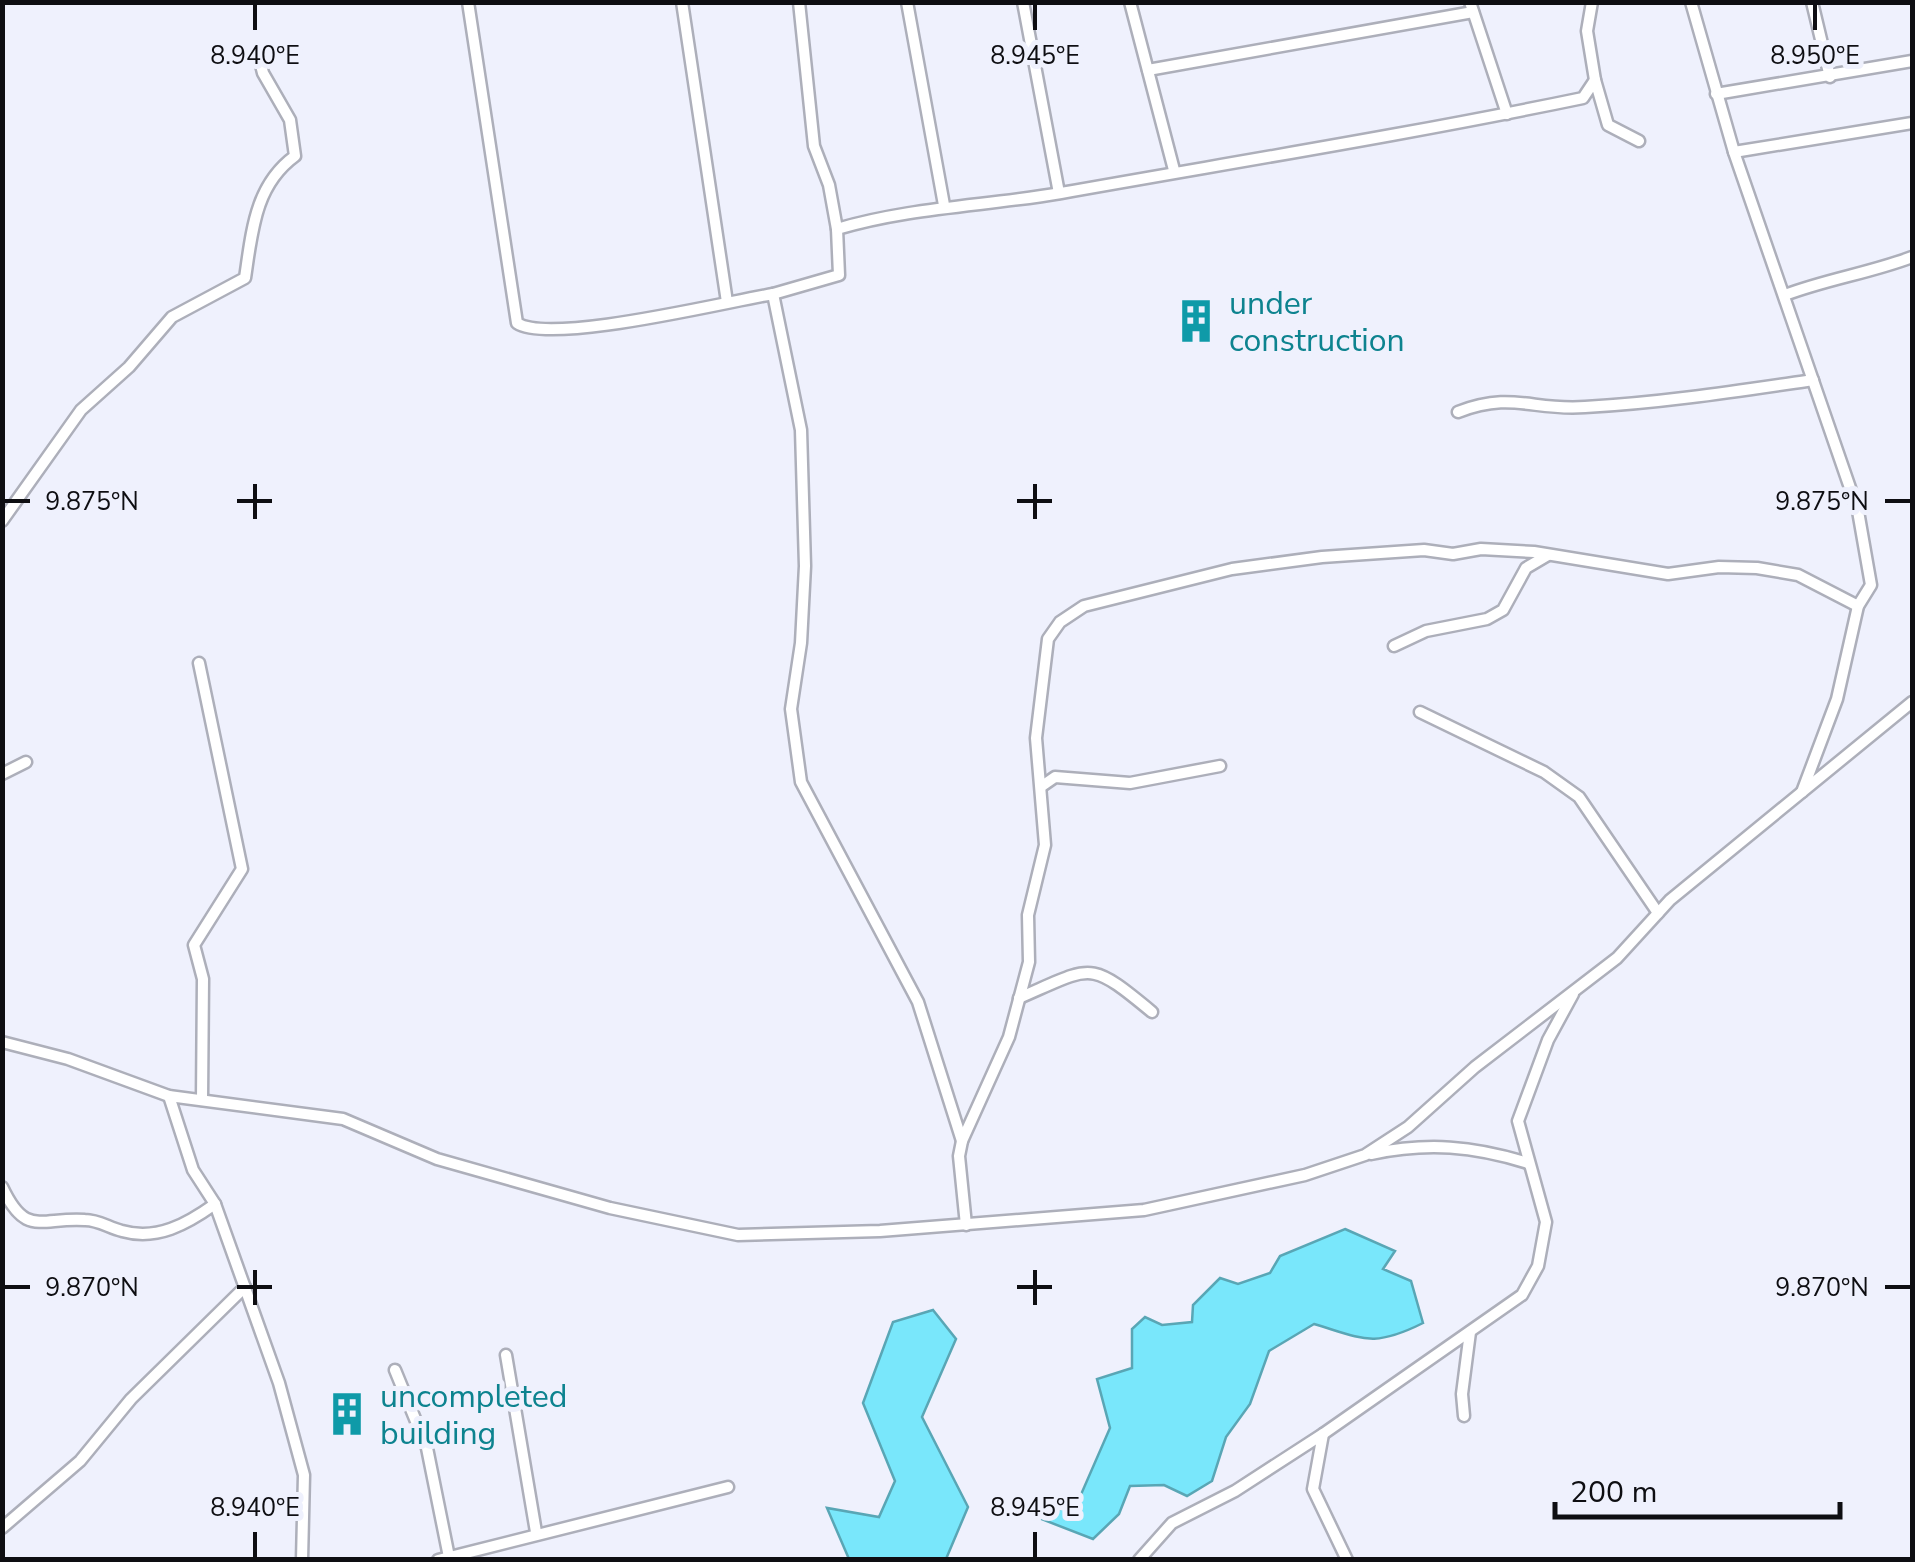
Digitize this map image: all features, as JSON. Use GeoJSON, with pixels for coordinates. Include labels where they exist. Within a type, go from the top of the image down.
{"type":"FeatureCollection","features":[{"type":"Feature","properties":{"kind":"street"},"geometry":{"type":"LineString","coordinates":[[468,2],[517,324],[528,331],[570,330],[773,294],[839,274],[838,229],[829,185],[814,146],[800,3]]}},
{"type":"Feature","properties":{"kind":"street"},"geometry":{"type":"LineString","coordinates":[[682,2],[726,302]]}},
{"type":"Feature","properties":{"kind":"street"},"geometry":{"type":"LineString","coordinates":[[907,2],[944,205]]}},
{"type":"Feature","properties":{"kind":"street"},"geometry":{"type":"LineString","coordinates":[[1023,2],[1059,193]]}},
{"type":"Feature","properties":{"kind":"street"},"geometry":{"type":"LineString","coordinates":[[1130,2],[1174,170]]}},
{"type":"Feature","properties":{"kind":"street"},"geometry":{"type":"LineString","coordinates":[[1592,2],[1588,31],[1595,80],[1608,125],[1639,140]]}},
{"type":"Feature","properties":{"kind":"street"},"geometry":{"type":"LineString","coordinates":[[1691,2],[1734,152],[1858,510],[1870,565],[1870,585],[1858,606],[1838,699],[1801,793]]}},
{"type":"Feature","properties":{"kind":"street"},"geometry":{"type":"LineString","coordinates":[[1812,2],[1830,77]]}},
{"type":"Feature","properties":{"kind":"street"},"geometry":{"type":"LineString","coordinates":[[1148,70],[1472,7],[1507,114]]}},
{"type":"Feature","properties":{"kind":"street"},"geometry":{"type":"LineString","coordinates":[[2,521],[81,410],[129,367],[172,317],[244,278],[259,200],[272,172],[295,156],[290,120],[263,73],[258,53]]}},
{"type":"Feature","properties":{"kind":"street"},"geometry":{"type":"LineString","coordinates":[[1716,94],[1912,61]]}},
{"type":"Feature","properties":{"kind":"street"},"geometry":{"type":"LineString","coordinates":[[838,229],[944,205],[1059,193],[1507,114],[1582,98],[1595,80]]}},
{"type":"Feature","properties":{"kind":"street"},"geometry":{"type":"LineString","coordinates":[[1734,152],[1912,124]]}},
{"type":"Feature","properties":{"kind":"street"},"geometry":{"type":"LineString","coordinates":[[1785,295],[1829,278],[1871,274],[1912,257]]}},
{"type":"Feature","properties":{"kind":"street"},"geometry":{"type":"LineString","coordinates":[[773,294],[801,430],[805,566],[801,643],[791,709],[801,782],[918,1002],[962,1142]]}},
{"type":"Feature","properties":{"kind":"street"},"geometry":{"type":"LineString","coordinates":[[1458,412],[1490,400],[1523,400],[1555,409],[1623,405],[1813,380]]}},
{"type":"Feature","properties":{"kind":"street"},"geometry":{"type":"LineString","coordinates":[[966,1226],[958,1156],[992,1084],[1029,962],[1028,915],[1045,845],[1036,738],[1048,639],[1060,622],[1084,606],[1232,569],[1322,557],[1481,549],[1549,555],[1668,574],[1719,566],[1798,575],[1858,606]]}},
{"type":"Feature","properties":{"kind":"street"},"geometry":{"type":"LineString","coordinates":[[1394,646],[1426,631],[1487,619],[1502,610],[1526,568],[1549,555]]}},
{"type":"Feature","properties":{"kind":"street"},"geometry":{"type":"LineString","coordinates":[[199,663],[242,869],[194,945],[203,980],[202,1100]]}},
{"type":"Feature","properties":{"kind":"street"},"geometry":{"type":"LineString","coordinates":[[1365,1155],[1408,1127],[1475,1067],[1616,958],[1658,914],[1912,702]]}},
{"type":"Feature","properties":{"kind":"street"},"geometry":{"type":"LineString","coordinates":[[1420,712],[1544,772],[1579,796],[1658,914]]}},
{"type":"Feature","properties":{"kind":"street"},"geometry":{"type":"LineString","coordinates":[[2,774],[26,762]]}},
{"type":"Feature","properties":{"kind":"street"},"geometry":{"type":"LineString","coordinates":[[1042,786],[1055,777],[1130,782],[1220,766]]}},
{"type":"Feature","properties":{"kind":"street"},"geometry":{"type":"LineString","coordinates":[[1019,998],[1063,976],[1093,971],[1119,981],[1152,1012]]}},
{"type":"Feature","properties":{"kind":"street"},"geometry":{"type":"LineString","coordinates":[[1139,1560],[1172,1523],[1235,1490],[1322,1434],[1522,1295],[1538,1266],[1546,1222],[1518,1121],[1548,1040],[1576,988]]}},
{"type":"Feature","properties":{"kind":"street"},"geometry":{"type":"LineString","coordinates":[[2,1042],[68,1059],[170,1096],[343,1119],[436,1158],[610,1208],[738,1235],[966,1226],[1144,1210],[1304,1175],[1365,1155],[1446,1144],[1478,1148],[1528,1163]]}},
{"type":"Feature","properties":{"kind":"street"},"geometry":{"type":"LineString","coordinates":[[170,1096],[193,1170],[215,1204],[279,1382],[304,1475],[302,1560]]}},
{"type":"Feature","properties":{"kind":"street"},"geometry":{"type":"LineString","coordinates":[[2,1186],[20,1216],[30,1223],[87,1220],[137,1234],[174,1229],[215,1204]]}},
{"type":"Feature","properties":{"kind":"street"},"geometry":{"type":"LineString","coordinates":[[2,1528],[80,1461],[130,1399],[245,1286]]}},
{"type":"Feature","properties":{"kind":"street"},"geometry":{"type":"LineString","coordinates":[[1464,1416],[1463,1379],[1470,1332]]}},
{"type":"Feature","properties":{"kind":"street"},"geometry":{"type":"LineString","coordinates":[[506,1355],[536,1532]]}},
{"type":"Feature","properties":{"kind":"street"},"geometry":{"type":"LineString","coordinates":[[395,1370],[427,1448],[443,1558],[728,1487]]}},
{"type":"Feature","properties":{"kind":"street"},"geometry":{"type":"LineString","coordinates":[[1322,1434],[1314,1489],[1347,1560]]}},
{"type":"Feature","properties":{"kind":"water"},"geometry":{"type":"Polygon","coordinates":[[[1345,1229],[1395,1251],[1383,1269],[1411,1281],[1423,1323],[1392,1336],[1369,1339],[1314,1324],[1269,1351],[1250,1404],[1226,1437],[1212,1481],[1187,1496],[1164,1485],[1130,1486],[1119,1514],[1093,1539],[1031,1515],[1076,1506],[1110,1428],[1097,1379],[1132,1368],[1132,1329],[1145,1317],[1162,1325],[1192,1322],[1193,1305],[1220,1278],[1238,1284],[1270,1273],[1280,1256],[1345,1229]]]}},
{"type":"Feature","properties":{"kind":"water"},"geometry":{"type":"Polygon","coordinates":[[[933,1310],[956,1339],[922,1417],[968,1507],[946,1559],[849,1559],[827,1508],[879,1517],[895,1481],[863,1403],[893,1322],[933,1310]]]}},
{"type":"Feature","properties":{"kind":"place","name":"under construction"},"geometry":{"type":"Point","coordinates":[1196,321]}},
{"type":"Feature","properties":{"kind":"place","name":"uncompleted building"},"geometry":{"type":"Point","coordinates":[347,1414]}}]}
